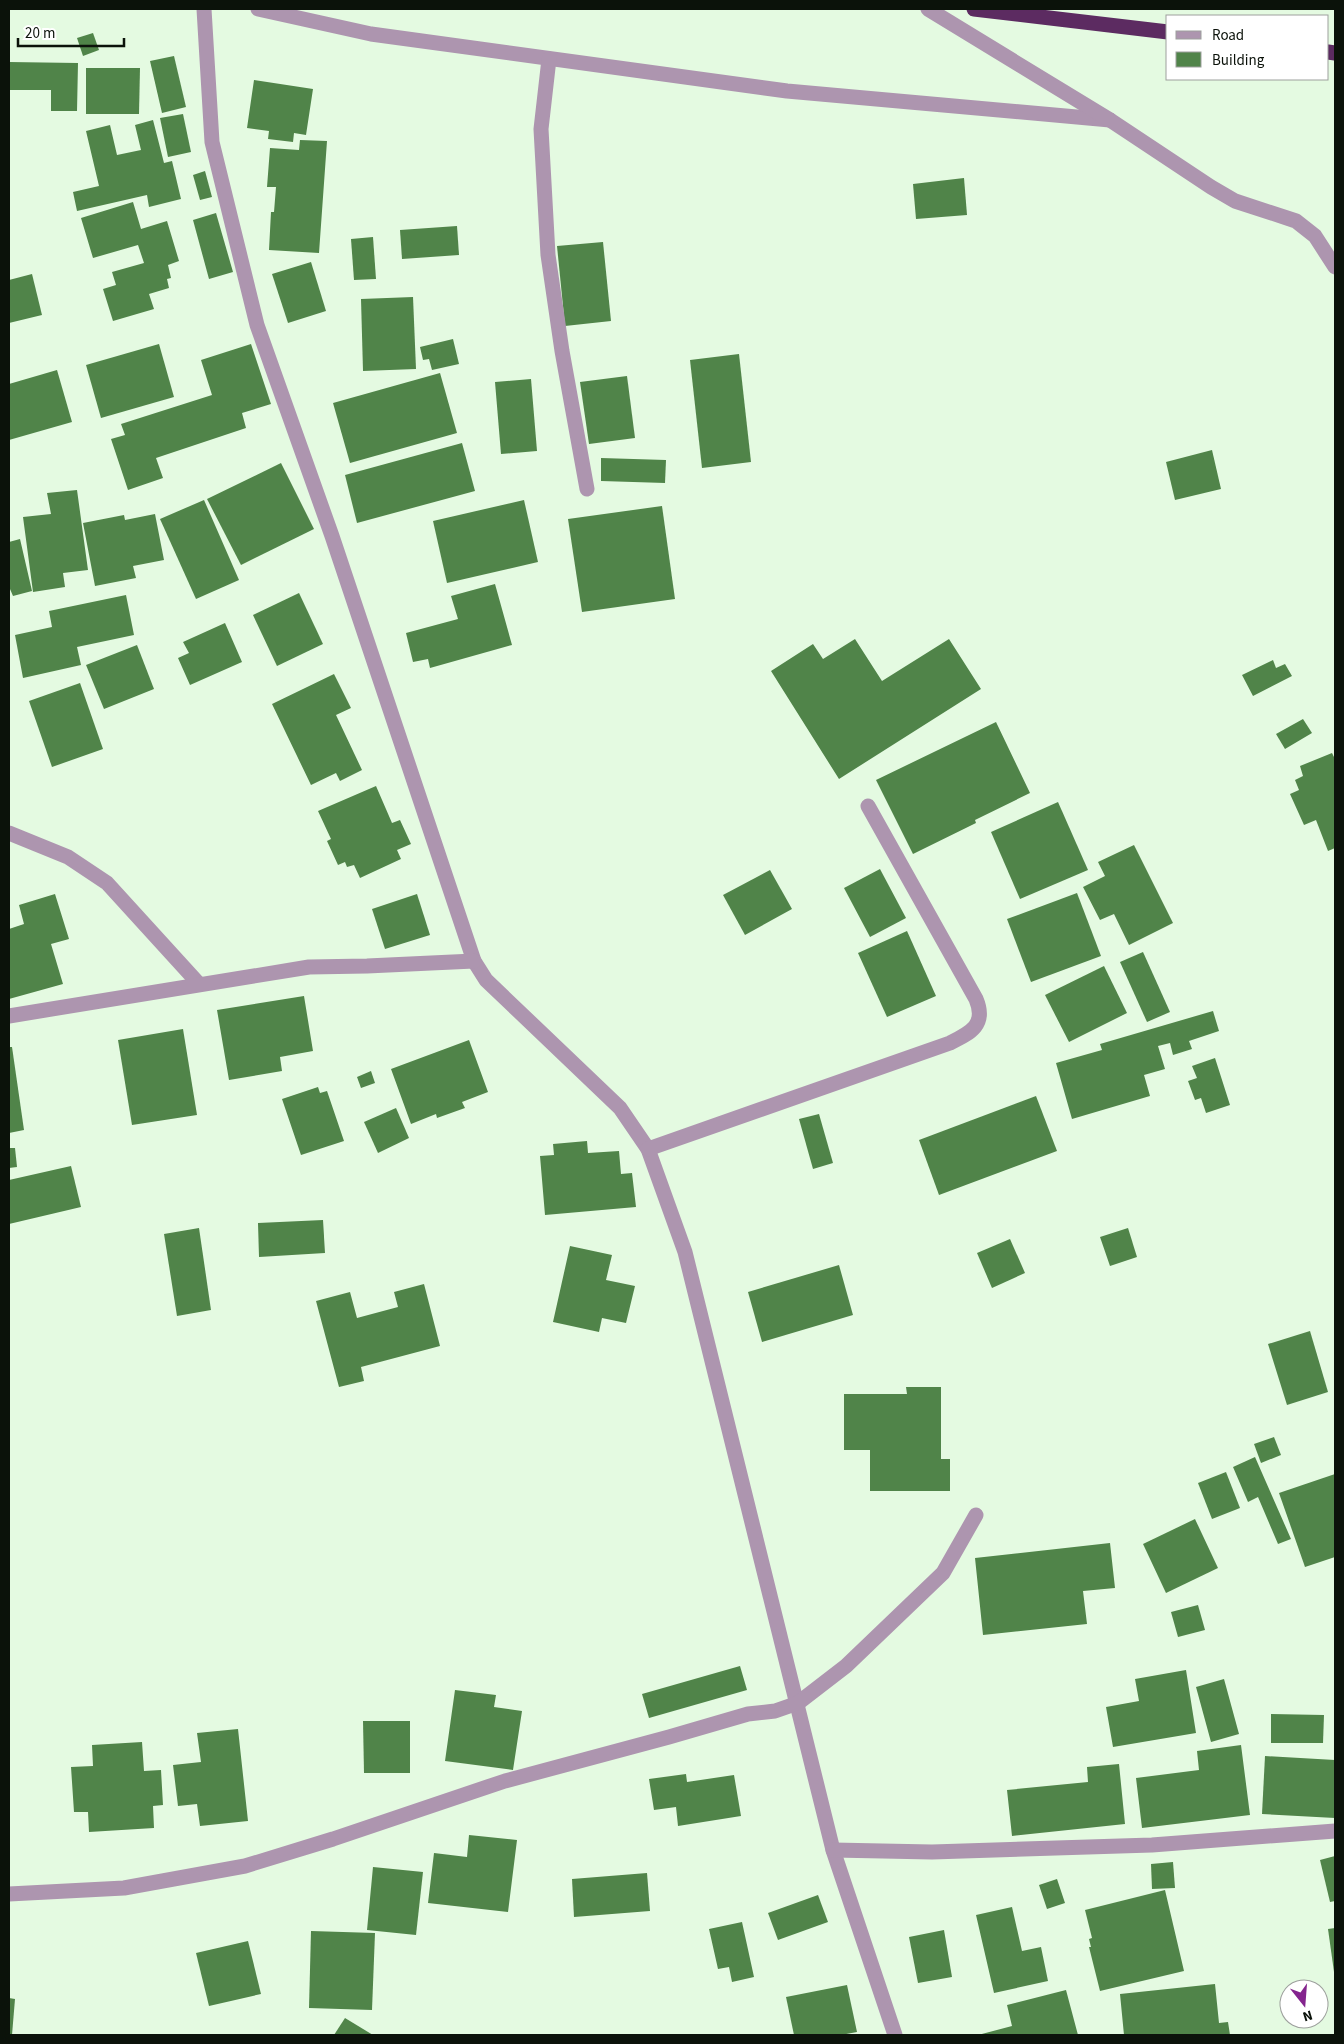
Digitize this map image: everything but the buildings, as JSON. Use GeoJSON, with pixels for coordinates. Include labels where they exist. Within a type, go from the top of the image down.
{"type":"FeatureCollection","features":[{"type":"Feature","properties":{"kind":"highway"},"geometry":{"type":"LineString","coordinates":[[974,9],[1026,12],[1166,32]]}},
{"type":"Feature","properties":{"kind":"street"},"geometry":{"type":"LineString","coordinates":[[204,9],[212,142],[257,325],[335,545],[474,961],[486,980],[620,1108],[648,1149],[685,1252],[834,1850],[896,2035]]}},
{"type":"Feature","properties":{"kind":"street"},"geometry":{"type":"LineString","coordinates":[[258,9],[371,34],[787,91],[1110,120]]}},
{"type":"Feature","properties":{"kind":"street"},"geometry":{"type":"LineString","coordinates":[[928,9],[1110,120],[1235,201],[1296,221],[1315,236],[1335,267]]}},
{"type":"Feature","properties":{"kind":"street"},"geometry":{"type":"LineString","coordinates":[[550,59],[541,129],[548,256],[562,352],[587,489]]}},
{"type":"Feature","properties":{"kind":"street"},"geometry":{"type":"LineString","coordinates":[[648,1149],[950,1044],[975,1028],[979,1020],[980,1008],[976,999],[868,806]]}},
{"type":"Feature","properties":{"kind":"street"},"geometry":{"type":"LineString","coordinates":[[9,832],[68,857],[107,883],[199,984]]}},
{"type":"Feature","properties":{"kind":"street"},"geometry":{"type":"LineString","coordinates":[[9,1016],[309,966],[367,966],[474,961]]}},
{"type":"Feature","properties":{"kind":"street"},"geometry":{"type":"LineString","coordinates":[[9,1894],[124,1888],[245,1866],[333,1839],[505,1781],[748,1714],[775,1711],[798,1703],[846,1666],[942,1573],[976,1516]]}},
{"type":"Feature","properties":{"kind":"street"},"geometry":{"type":"LineString","coordinates":[[834,1850],[932,1852],[1097,1848],[1335,1831]]}}]}
